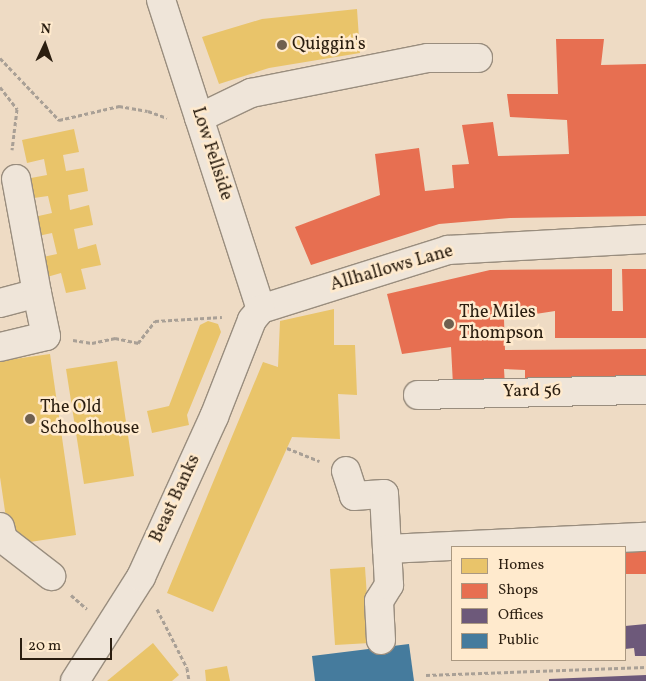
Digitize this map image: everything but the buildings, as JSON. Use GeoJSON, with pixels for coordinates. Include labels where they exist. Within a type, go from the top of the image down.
{"type":"FeatureCollection","features":[{"type":"Feature","properties":{"kind":"street","name":"Low Fellside"},"geometry":{"type":"LineString","coordinates":[[161,0],[201,126],[256,314]]}},
{"type":"Feature","properties":{"kind":"street"},"geometry":{"type":"LineString","coordinates":[[201,126],[251,93],[428,58],[478,58]]}},
{"type":"Feature","properties":{"kind":"street"},"geometry":{"type":"LineString","coordinates":[[0,347],[46,336],[16,180]]}},
{"type":"Feature","properties":{"kind":"street","name":"Allhallows Lane"},"geometry":{"type":"LineString","coordinates":[[256,314],[448,250],[646,239]]}},
{"type":"Feature","properties":{"kind":"street"},"geometry":{"type":"LineString","coordinates":[[0,302],[37,293]]}},
{"type":"Feature","properties":{"kind":"street","name":"Beast Banks"},"geometry":{"type":"LineString","coordinates":[[75,681],[110,630],[141,577],[214,417],[256,314]]}},
{"type":"Feature","properties":{"kind":"street","name":"Yard 56"},"geometry":{"type":"LineString","coordinates":[[418,395],[646,390]]}},
{"type":"Feature","properties":{"kind":"street"},"geometry":{"type":"LineString","coordinates":[[346,471],[354,496],[384,494],[389,585],[379,601],[381,640]]}},
{"type":"Feature","properties":{"kind":"street"},"geometry":{"type":"LineString","coordinates":[[0,527],[3,539],[50,576]]}},
{"type":"Feature","properties":{"kind":"street"},"geometry":{"type":"LineString","coordinates":[[452,546],[646,537]]}},
{"type":"Feature","properties":{"kind":"street"},"geometry":{"type":"LineString","coordinates":[[387,549],[451,546]]}},
{"type":"Feature","properties":{"kind":"path"},"geometry":{"type":"LineString","coordinates":[[0,58],[59,120],[119,106],[148,111],[201,126]]}},
{"type":"Feature","properties":{"kind":"path"},"geometry":{"type":"LineString","coordinates":[[0,87],[17,109],[11,141],[16,180]]}},
{"type":"Feature","properties":{"kind":"path"},"geometry":{"type":"LineString","coordinates":[[92,343],[115,338],[138,343],[155,320],[256,314]]}},
{"type":"Feature","properties":{"kind":"path"},"geometry":{"type":"LineString","coordinates":[[50,576],[110,630]]}},
{"type":"Feature","properties":{"kind":"path"},"geometry":{"type":"LineString","coordinates":[[141,577],[187,668],[189,681]]}},
{"type":"Feature","properties":{"kind":"path"},"geometry":{"type":"LineString","coordinates":[[426,675],[646,667]]}},
{"type":"Feature","properties":{"kind":"place","name":"Quiggin's"},"geometry":{"type":"Point","coordinates":[282,45]}},
{"type":"Feature","properties":{"kind":"place","name":"The Miles Thompson"},"geometry":{"type":"Point","coordinates":[449,324]}},
{"type":"Feature","properties":{"kind":"place","name":"The Old Schoolhouse"},"geometry":{"type":"Point","coordinates":[30,419]}}]}
